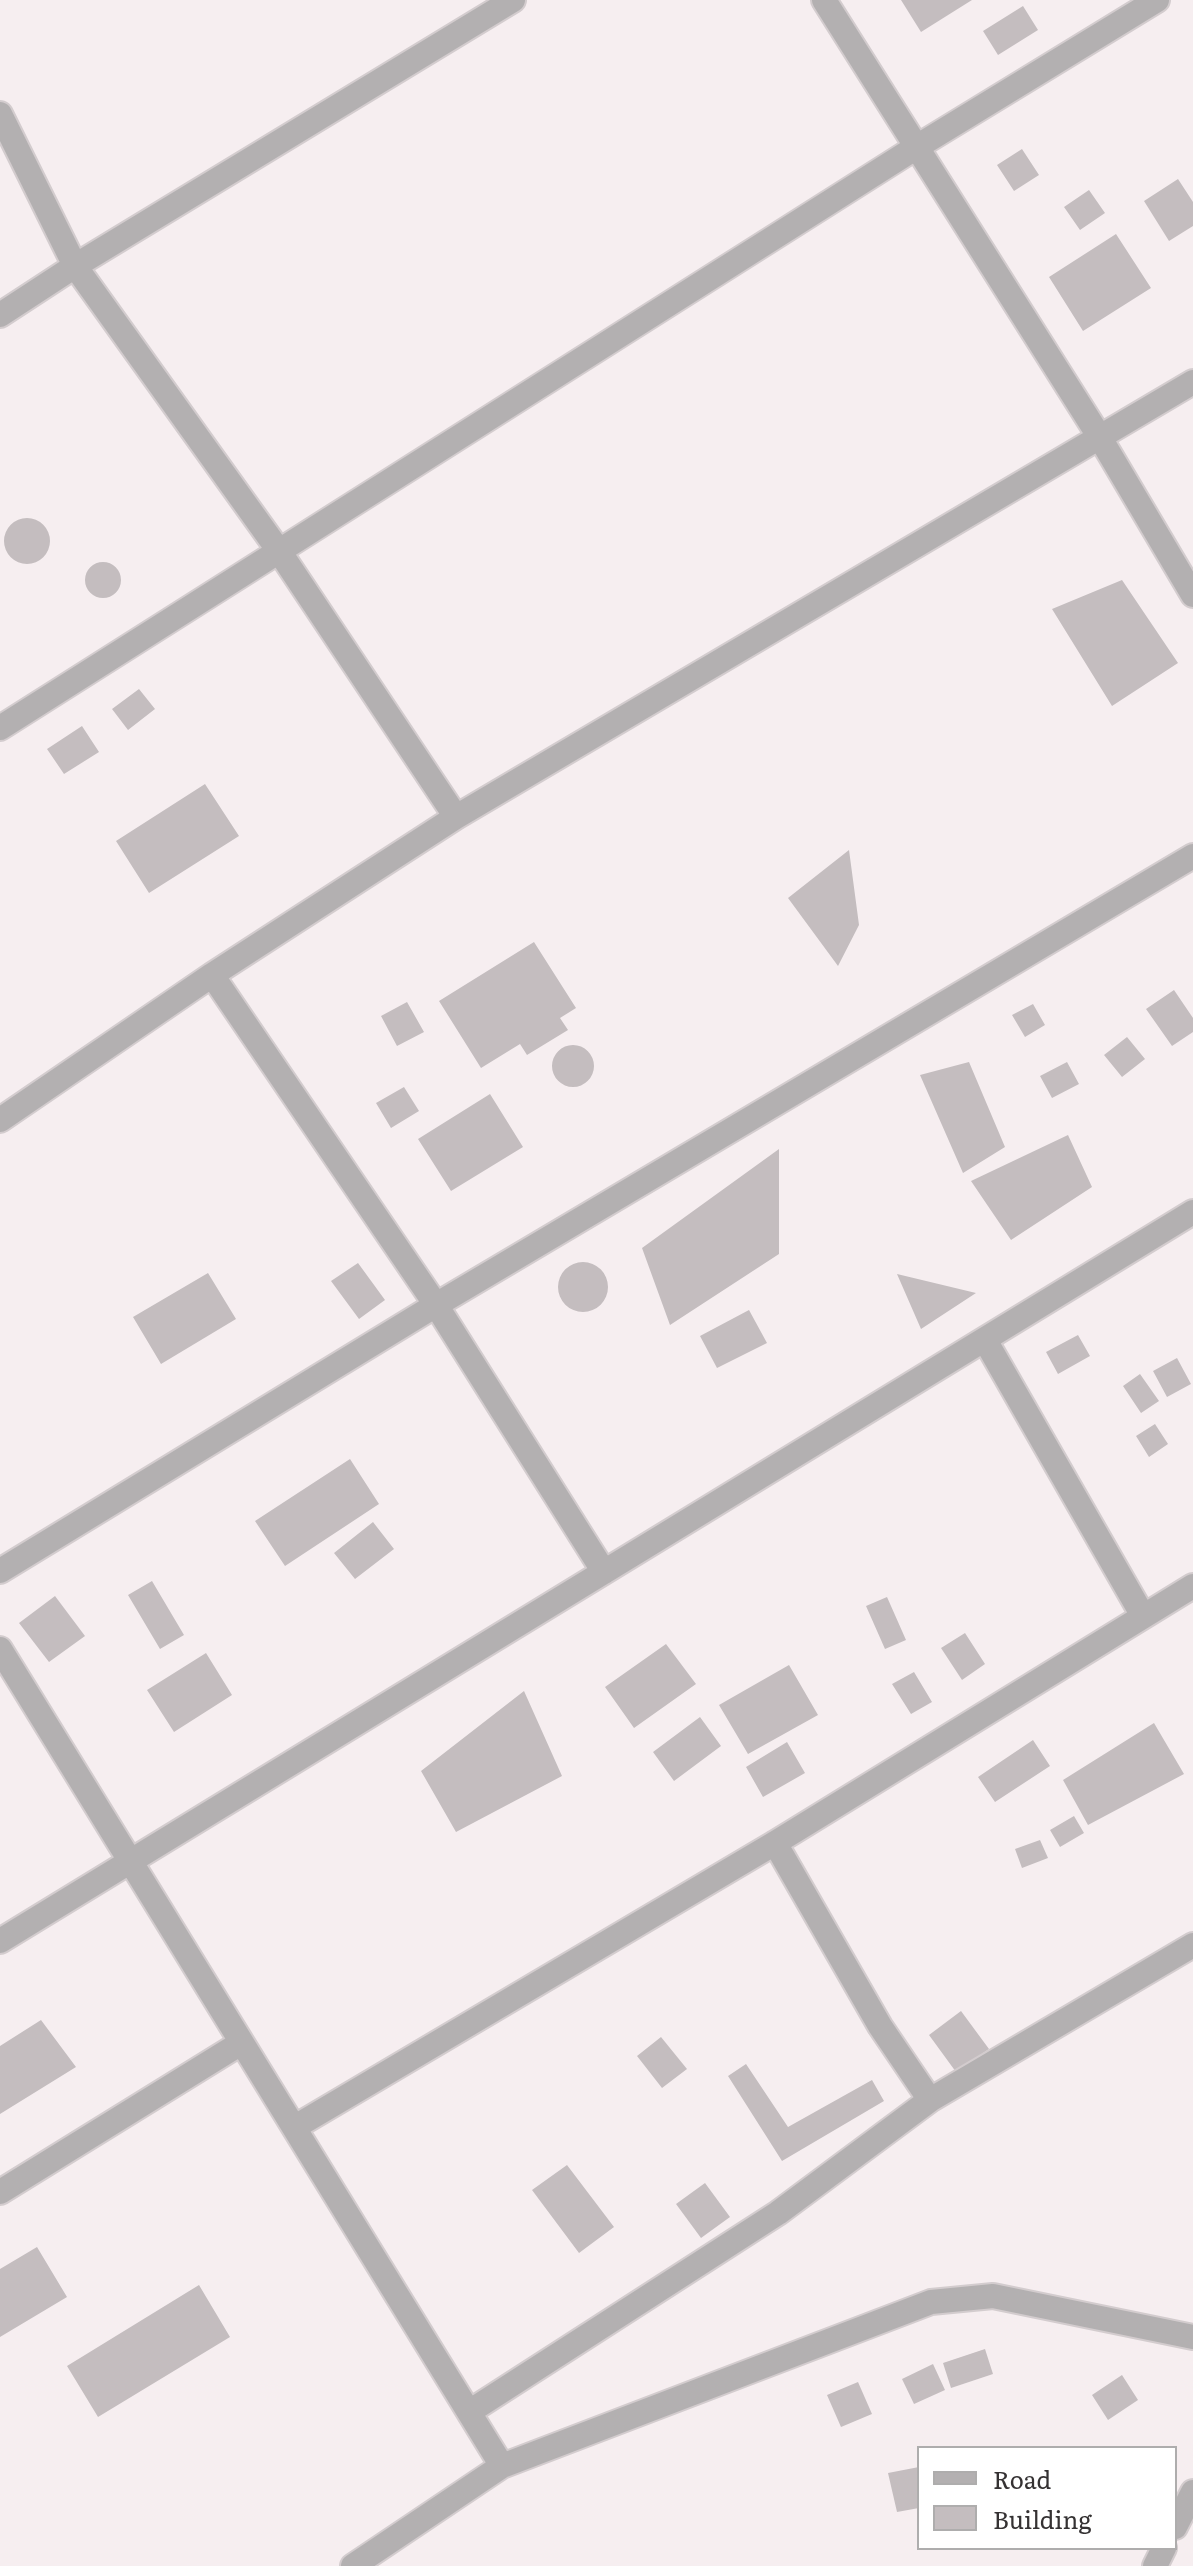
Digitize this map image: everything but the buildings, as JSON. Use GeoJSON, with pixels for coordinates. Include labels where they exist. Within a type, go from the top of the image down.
{"type":"FeatureCollection","features":[{"type":"Feature","properties":{"kind":"street"},"geometry":{"type":"LineString","coordinates":[[0,315],[75,266],[513,0]]}},
{"type":"Feature","properties":{"kind":"street"},"geometry":{"type":"LineString","coordinates":[[824,0],[1099,436],[1193,595]]}},
{"type":"Feature","properties":{"kind":"street"},"geometry":{"type":"LineString","coordinates":[[0,728],[915,148],[1157,0]]}},
{"type":"Feature","properties":{"kind":"street"},"geometry":{"type":"LineString","coordinates":[[0,114],[75,266],[279,551],[456,817]]}},
{"type":"Feature","properties":{"kind":"street"},"geometry":{"type":"LineString","coordinates":[[0,1120],[212,975],[456,817],[1193,382]]}},
{"type":"Feature","properties":{"kind":"street"},"geometry":{"type":"LineString","coordinates":[[0,1571],[436,1305],[1193,856]]}},
{"type":"Feature","properties":{"kind":"street"},"geometry":{"type":"LineString","coordinates":[[212,975],[436,1305],[604,1572]]}},
{"type":"Feature","properties":{"kind":"street"},"geometry":{"type":"LineString","coordinates":[[0,1941],[1193,1212]]}},
{"type":"Feature","properties":{"kind":"street"},"geometry":{"type":"LineString","coordinates":[[985,1340],[1143,1616]]}},
{"type":"Feature","properties":{"kind":"street"},"geometry":{"type":"LineString","coordinates":[[295,2127],[775,1843],[1193,1586]]}},
{"type":"Feature","properties":{"kind":"street"},"geometry":{"type":"LineString","coordinates":[[0,1649],[502,2466]]}},
{"type":"Feature","properties":{"kind":"street"},"geometry":{"type":"LineString","coordinates":[[775,1843],[880,2026],[930,2100]]}},
{"type":"Feature","properties":{"kind":"street"},"geometry":{"type":"LineString","coordinates":[[469,2412],[778,2213],[930,2100],[1193,1945]]}},
{"type":"Feature","properties":{"kind":"street"},"geometry":{"type":"LineString","coordinates":[[0,2192],[241,2043]]}},
{"type":"Feature","properties":{"kind":"street"},"geometry":{"type":"LineString","coordinates":[[353,2566],[502,2466],[931,2302],[993,2296],[1193,2337]]}},
{"type":"Feature","properties":{"kind":"street"},"geometry":{"type":"LineString","coordinates":[[1177,2523],[1193,2492]]}}]}
